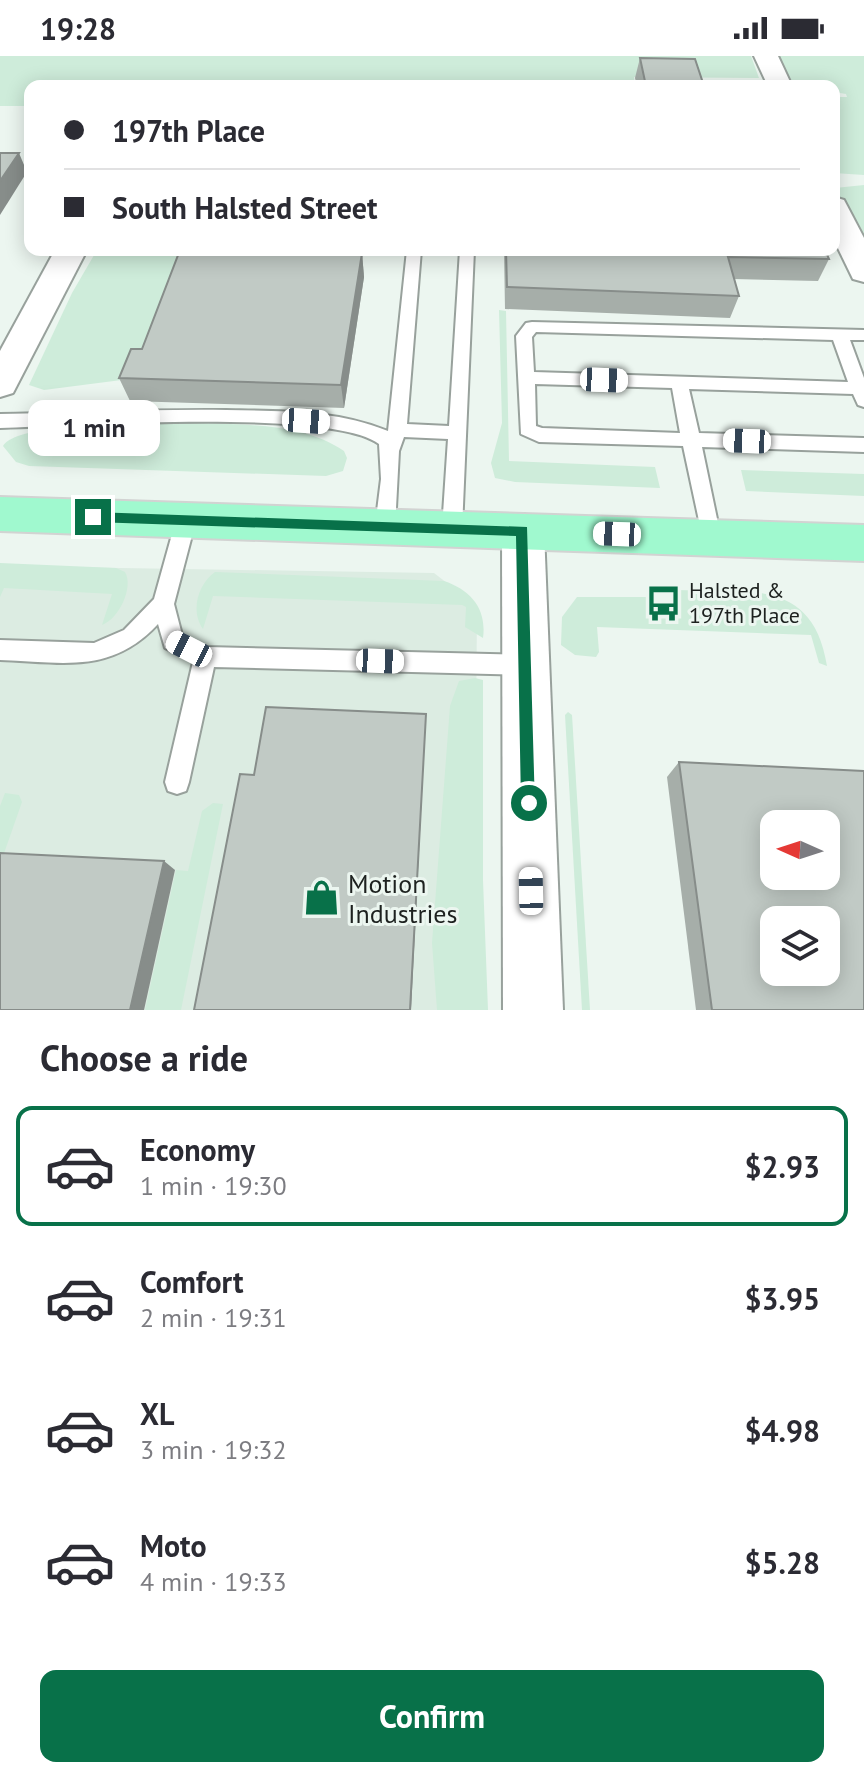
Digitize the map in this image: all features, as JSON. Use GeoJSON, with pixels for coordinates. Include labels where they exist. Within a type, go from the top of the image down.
{"type":"FeatureCollection","features":[{"type":"Feature","properties":{"kind":"main road"},"geometry":{"type":"LineString","coordinates":[[0,514],[864,543]]}},
{"type":"Feature","properties":{"kind":"street"},"geometry":{"type":"LineString","coordinates":[[766,56],[777,80]]}},
{"type":"Feature","properties":{"kind":"street"},"geometry":{"type":"LineString","coordinates":[[840,219],[864,272]]}},
{"type":"Feature","properties":{"kind":"street"},"geometry":{"type":"LineString","coordinates":[[0,384],[68,256]]}},
{"type":"Feature","properties":{"kind":"street"},"geometry":{"type":"LineString","coordinates":[[523,531],[533,1010]]}},
{"type":"Feature","properties":{"kind":"lane"},"geometry":{"type":"LineString","coordinates":[[385,527],[413,256]]}},
{"type":"Feature","properties":{"kind":"lane"},"geometry":{"type":"LineString","coordinates":[[452,529],[467,256]]}},
{"type":"Feature","properties":{"kind":"lane"},"geometry":{"type":"LineString","coordinates":[[864,335],[532,327],[524,336],[527,429],[539,435],[864,445]]}},
{"type":"Feature","properties":{"kind":"lane"},"geometry":{"type":"LineString","coordinates":[[526,378],[679,382],[861,394],[839,334]]}},
{"type":"Feature","properties":{"kind":"lane"},"geometry":{"type":"LineString","coordinates":[[679,382],[711,538]]}},
{"type":"Feature","properties":{"kind":"lane"},"geometry":{"type":"LineString","coordinates":[[0,421],[124,416],[256,417],[356,424],[394,439],[457,433]]}},
{"type":"Feature","properties":{"kind":"lane"},"geometry":{"type":"LineString","coordinates":[[0,650],[95,653],[132,637],[163,604],[186,520]]}},
{"type":"Feature","properties":{"kind":"lane"},"geometry":{"type":"LineString","coordinates":[[163,604],[173,641],[205,657],[526,665]]}},
{"type":"Feature","properties":{"kind":"lane"},"geometry":{"type":"LineString","coordinates":[[177,782],[205,657]]}},
{"type":"Feature","properties":{"kind":"shaded area"},"geometry":{"type":"Polygon","coordinates":[[[0,566],[434,573],[477,606],[474,1010],[0,1010],[0,566]]]}},
{"type":"Feature","properties":{"kind":"green space"},"geometry":{"type":"Polygon","coordinates":[[[0,56],[751,56],[759,78],[24,80],[24,106],[0,106],[0,56]]]}},
{"type":"Feature","properties":{"kind":"green space"},"geometry":{"type":"Polygon","coordinates":[[[772,56],[864,56],[864,175],[840,173],[840,97],[847,97],[840,93],[840,80],[782,80],[772,56]]]}},
{"type":"Feature","properties":{"kind":"green space"},"geometry":{"type":"Polygon","coordinates":[[[864,185],[864,235],[855,234],[840,210],[840,187],[864,185]]]}},
{"type":"Feature","properties":{"kind":"green space"},"geometry":{"type":"Polygon","coordinates":[[[94,256],[191,256],[137,378],[44,390],[29,385],[72,293],[94,256]]]}},
{"type":"Feature","properties":{"kind":"green space"},"geometry":{"type":"Polygon","coordinates":[[[499,310],[506,311],[509,461],[655,467],[660,488],[515,482],[495,478],[491,463],[502,423],[499,310]]]}},
{"type":"Feature","properties":{"kind":"green space"},"geometry":{"type":"Polygon","coordinates":[[[205,423],[295,431],[329,442],[344,451],[347,458],[343,471],[326,476],[29,466],[16,462],[3,446],[14,438],[36,431],[65,427],[205,423]]]}},
{"type":"Feature","properties":{"kind":"green space"},"geometry":{"type":"Polygon","coordinates":[[[741,470],[864,474],[864,496],[746,491],[741,470]]]}},
{"type":"Feature","properties":{"kind":"green space"},"geometry":{"type":"Polygon","coordinates":[[[0,563],[116,568],[125,572],[128,586],[119,610],[102,625],[112,594],[4,588],[0,597],[0,563]]]}},
{"type":"Feature","properties":{"kind":"green space"},"geometry":{"type":"Polygon","coordinates":[[[215,572],[444,581],[462,590],[475,602],[482,618],[483,638],[465,627],[466,607],[462,605],[213,596],[203,629],[197,614],[198,598],[204,583],[215,572]]]}},
{"type":"Feature","properties":{"kind":"green space"},"geometry":{"type":"Polygon","coordinates":[[[674,590],[750,592],[772,595],[791,603],[807,617],[819,637],[827,666],[819,663],[811,635],[597,627],[599,652],[596,657],[575,655],[561,645],[562,617],[577,597],[651,597],[653,614],[678,615],[674,590]]]}},
{"type":"Feature","properties":{"kind":"green space"},"geometry":{"type":"Polygon","coordinates":[[[483,680],[483,880],[488,1010],[437,1010],[432,943],[450,706],[459,681],[483,680]]]}},
{"type":"Feature","properties":{"kind":"green space"},"geometry":{"type":"Polygon","coordinates":[[[568,712],[572,715],[590,1010],[582,1010],[565,715],[568,712]]]}},
{"type":"Feature","properties":{"kind":"green space"},"geometry":{"type":"Polygon","coordinates":[[[5,793],[19,795],[22,802],[2,859],[0,895],[0,806],[5,793]]]}},
{"type":"Feature","properties":{"kind":"green space"},"geometry":{"type":"Polygon","coordinates":[[[213,803],[223,804],[181,1010],[145,1010],[176,870],[188,871],[202,811],[213,803]]]}},
{"type":"Feature","properties":{"kind":"building"},"geometry":{"type":"Polygon","coordinates":[[[640,58],[695,59],[702,80],[645,80],[640,58]]]}},
{"type":"Feature","properties":{"kind":"building"},"geometry":{"type":"Polygon","coordinates":[[[0,153],[19,153],[0,181],[0,153]]]}},
{"type":"Feature","properties":{"kind":"building"},"geometry":{"type":"Polygon","coordinates":[[[178,256],[362,256],[341,385],[119,378],[131,349],[142,349],[178,256]]]}},
{"type":"Feature","properties":{"kind":"building"},"geometry":{"type":"Polygon","coordinates":[[[506,256],[828,256],[829,259],[728,257],[739,296],[507,287],[506,256]]]}},
{"type":"Feature","properties":{"kind":"building","name":"Motion Industries"},"geometry":{"type":"Polygon","coordinates":[[[266,707],[426,714],[410,1010],[194,1010],[240,774],[254,775],[266,707]]]}},
{"type":"Feature","properties":{"kind":"building"},"geometry":{"type":"Polygon","coordinates":[[[679,762],[864,771],[864,1010],[712,1010],[679,762]]]}},
{"type":"Feature","properties":{"kind":"building"},"geometry":{"type":"Polygon","coordinates":[[[0,853],[164,861],[130,1010],[0,1010],[0,853]]]}},
{"type":"Feature","properties":{"kind":"place","name":"Halsted & 197th Place"},"geometry":{"type":"Point","coordinates":[663,603]}},
{"type":"Feature","properties":{"kind":"place","name":"Motion Industries"},"geometry":{"type":"Point","coordinates":[322,898]}},
{"type":"Feature","properties":{"kind":"route"},"geometry":{"type":"LineString","coordinates":[[93,517],[523,531],[529,803]]}}]}
